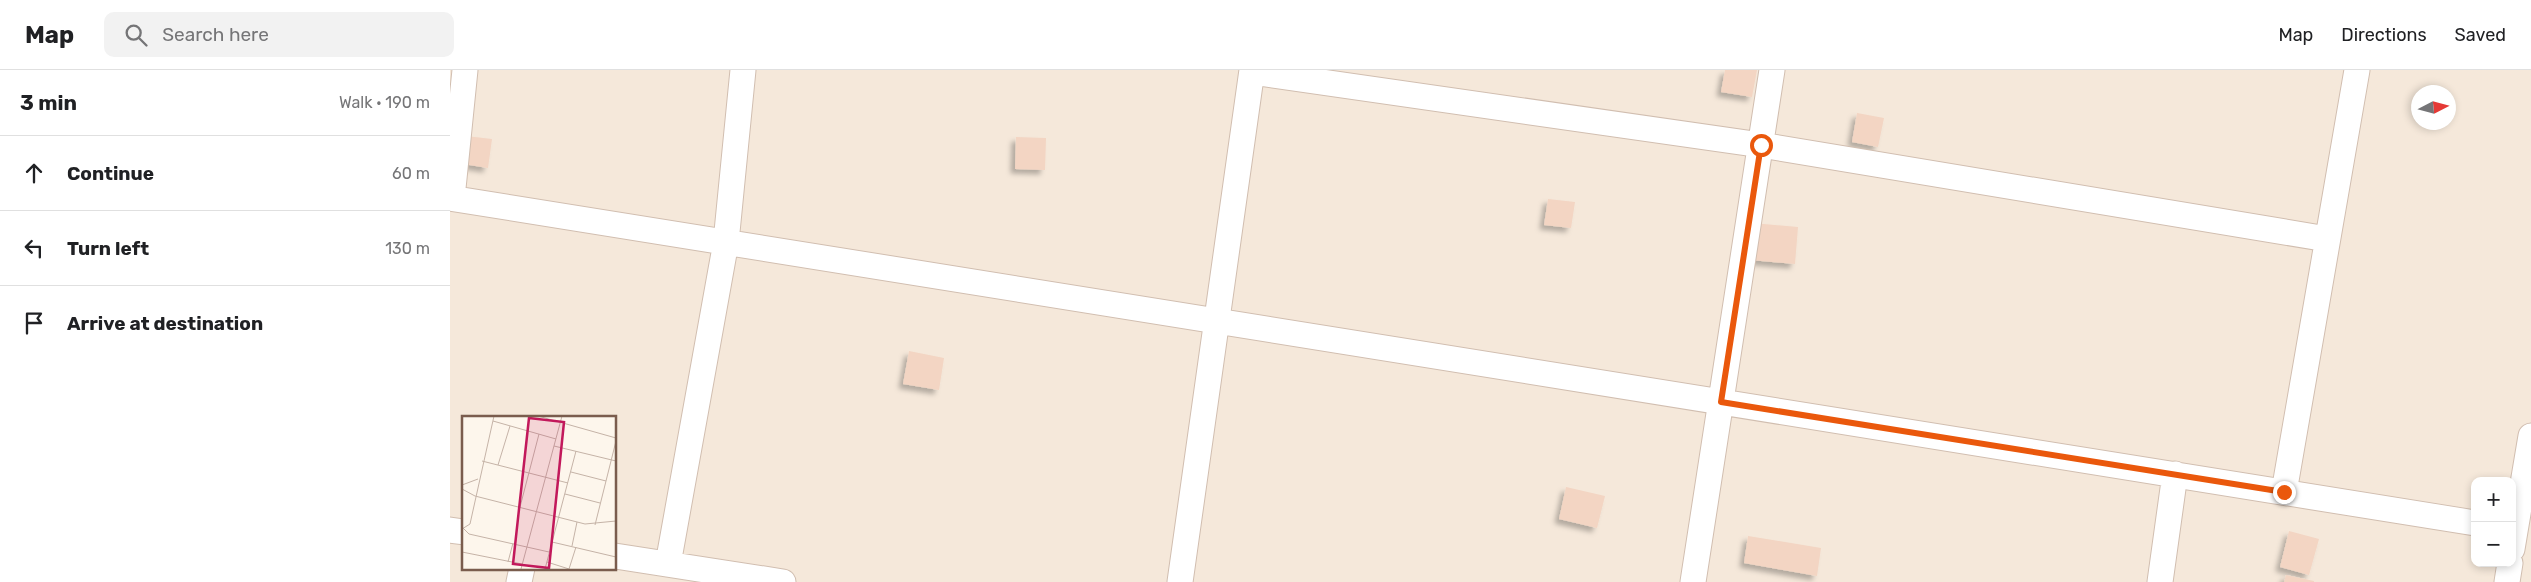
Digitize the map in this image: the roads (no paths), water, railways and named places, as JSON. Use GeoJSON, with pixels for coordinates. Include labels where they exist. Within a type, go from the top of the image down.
{"type":"FeatureCollection","features":[{"type":"Feature","properties":{"kind":"street"},"geometry":{"type":"LineString","coordinates":[[465,70],[451,198],[2471,522]]}},
{"type":"Feature","properties":{"kind":"street"},"geometry":{"type":"LineString","coordinates":[[668,564],[726,242],[743,70]]}},
{"type":"Feature","properties":{"kind":"street"},"geometry":{"type":"LineString","coordinates":[[1693,582],[1772,70]]}},
{"type":"Feature","properties":{"kind":"street"},"geometry":{"type":"LineString","coordinates":[[2284,492],[2357,70]]}},
{"type":"Feature","properties":{"kind":"street"},"geometry":{"type":"LineString","coordinates":[[1180,582],[1252,71],[1761,145],[2327,239]]}},
{"type":"Feature","properties":{"kind":"street"},"geometry":{"type":"LineString","coordinates":[[2518,534],[2531,436]]}},
{"type":"Feature","properties":{"kind":"street"},"geometry":{"type":"LineString","coordinates":[[2160,582],[2175,474]]}},
{"type":"Feature","properties":{"kind":"street"},"geometry":{"type":"LineString","coordinates":[[616,556],[783,582]]}},
{"type":"Feature","properties":{"kind":"street"},"geometry":{"type":"LineString","coordinates":[[2507,582],[2509,567]]}}]}
